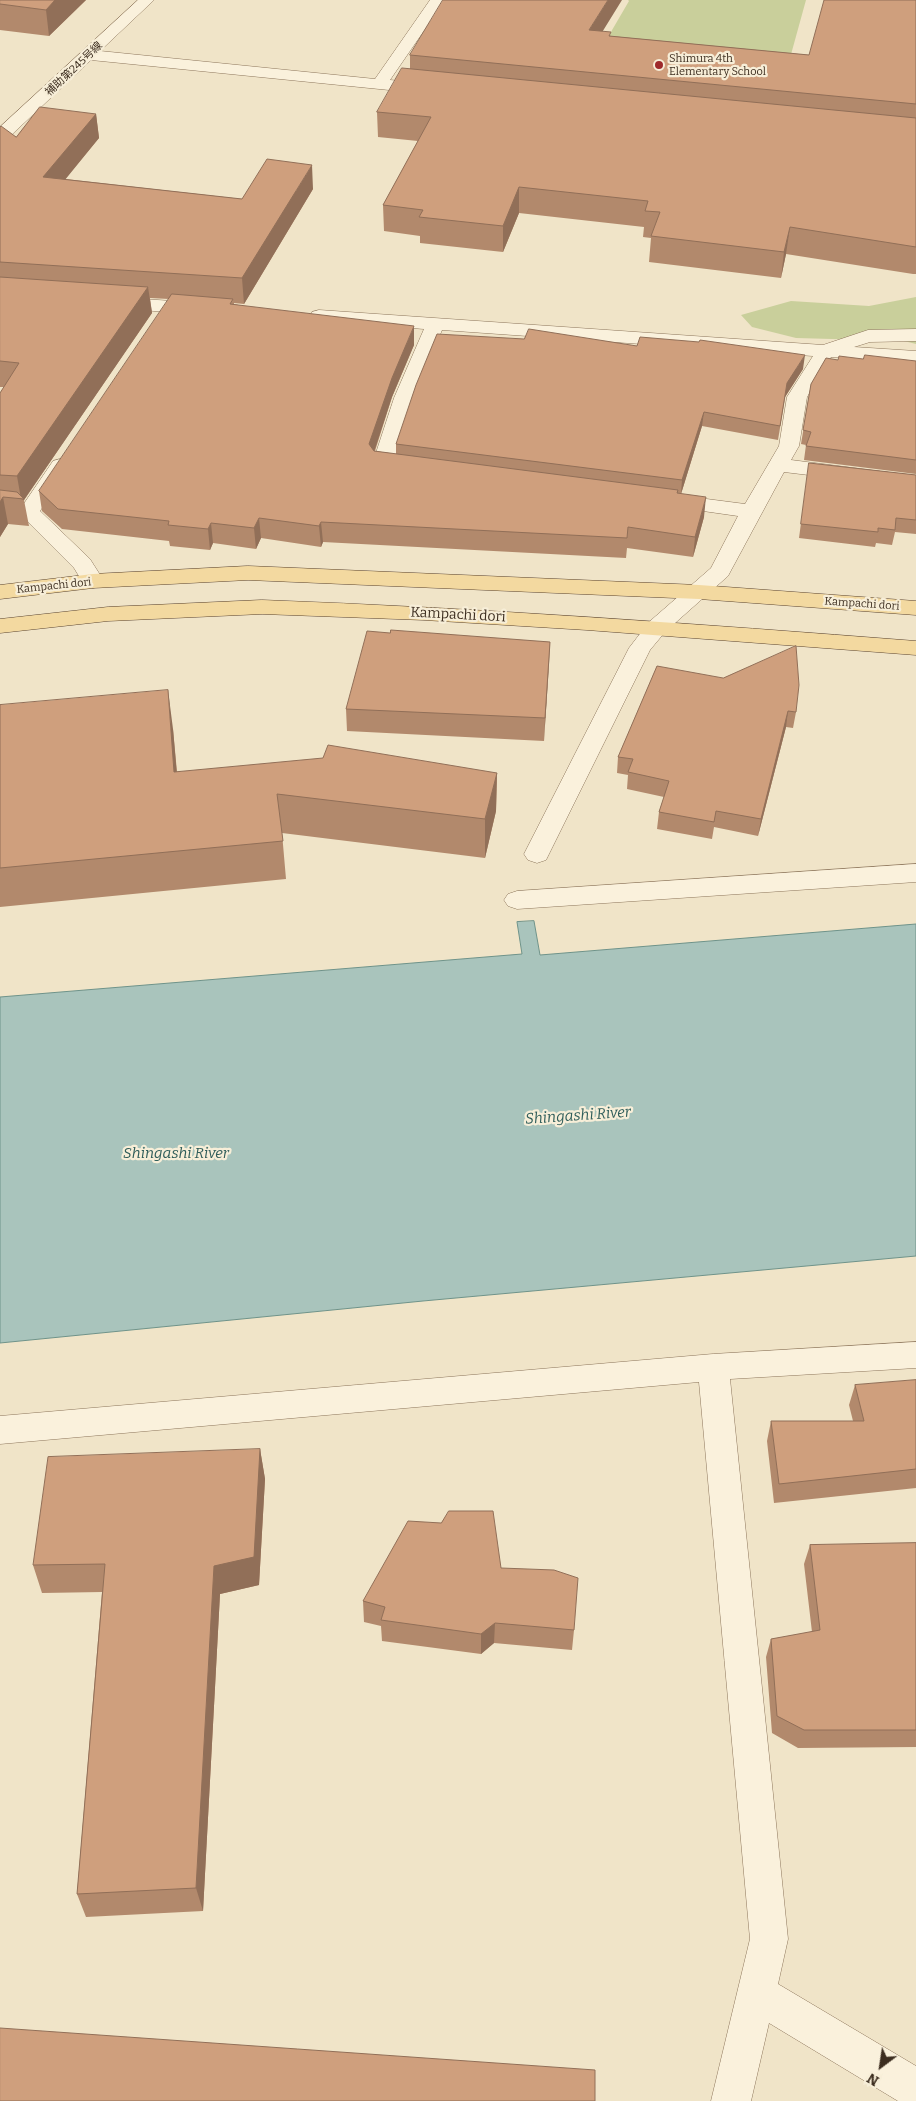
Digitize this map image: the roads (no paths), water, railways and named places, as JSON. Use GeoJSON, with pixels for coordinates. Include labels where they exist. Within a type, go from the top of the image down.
{"type":"FeatureCollection","features":[{"type":"Feature","properties":{"kind":"main road","name":"Kampachi dori"},"geometry":{"type":"LineString","coordinates":[[0,592],[93,581],[248,573],[699,592],[916,608]]}},
{"type":"Feature","properties":{"kind":"main road","name":"Kampachi dori"},"geometry":{"type":"LineString","coordinates":[[0,626],[108,614],[262,607],[424,613],[657,628],[916,648]]}},
{"type":"Feature","properties":{"kind":"street","name":"補助第245号線"},"geometry":{"type":"LineString","coordinates":[[0,136],[147,0]]}},
{"type":"Feature","properties":{"kind":"street"},"geometry":{"type":"LineString","coordinates":[[379,84],[438,0]]}},
{"type":"Feature","properties":{"kind":"street"},"geometry":{"type":"LineString","coordinates":[[89,55],[448,91]]}},
{"type":"Feature","properties":{"kind":"street"},"geometry":{"type":"LineString","coordinates":[[99,302],[217,310]]}},
{"type":"Feature","properties":{"kind":"street"},"geometry":{"type":"LineString","coordinates":[[157,323],[168,306]]}},
{"type":"Feature","properties":{"kind":"street"},"geometry":{"type":"LineString","coordinates":[[296,315],[916,357]]}},
{"type":"Feature","properties":{"kind":"street"},"geometry":{"type":"LineString","coordinates":[[421,470],[382,465],[404,398],[435,324]]}},
{"type":"Feature","properties":{"kind":"street"},"geometry":{"type":"LineString","coordinates":[[537,854],[640,648],[657,628],[720,572],[751,511],[789,446],[797,397],[826,350],[868,336],[916,335]]}},
{"type":"Feature","properties":{"kind":"street"},"geometry":{"type":"LineString","coordinates":[[29,512],[73,446]]}},
{"type":"Feature","properties":{"kind":"street"},"geometry":{"type":"LineString","coordinates":[[778,465],[916,482]]}},
{"type":"Feature","properties":{"kind":"street"},"geometry":{"type":"LineString","coordinates":[[647,497],[751,511]]}},
{"type":"Feature","properties":{"kind":"street"},"geometry":{"type":"LineString","coordinates":[[0,508],[29,512],[82,564],[93,581]]}},
{"type":"Feature","properties":{"kind":"street"},"geometry":{"type":"LineString","coordinates":[[517,900],[916,873]]}},
{"type":"Feature","properties":{"kind":"street"},"geometry":{"type":"LineString","coordinates":[[0,1430],[713,1367],[916,1355]]}},
{"type":"Feature","properties":{"kind":"street"},"geometry":{"type":"LineString","coordinates":[[713,1367],[769,1939],[731,2101]]}},
{"type":"Feature","properties":{"kind":"street"},"geometry":{"type":"LineString","coordinates":[[756,1993],[916,2089]]}},
{"type":"Feature","properties":{"kind":"water","name":"Shingashi River"},"geometry":{"type":"Polygon","coordinates":[[[534,921],[540,955],[916,924],[916,1256],[423,1301],[0,1343],[0,997],[522,954],[517,922],[534,921]]]}},
{"type":"Feature","properties":{"kind":"place","name":"Shimura 4th Elementary School"},"geometry":{"type":"Point","coordinates":[659,65]}}]}
